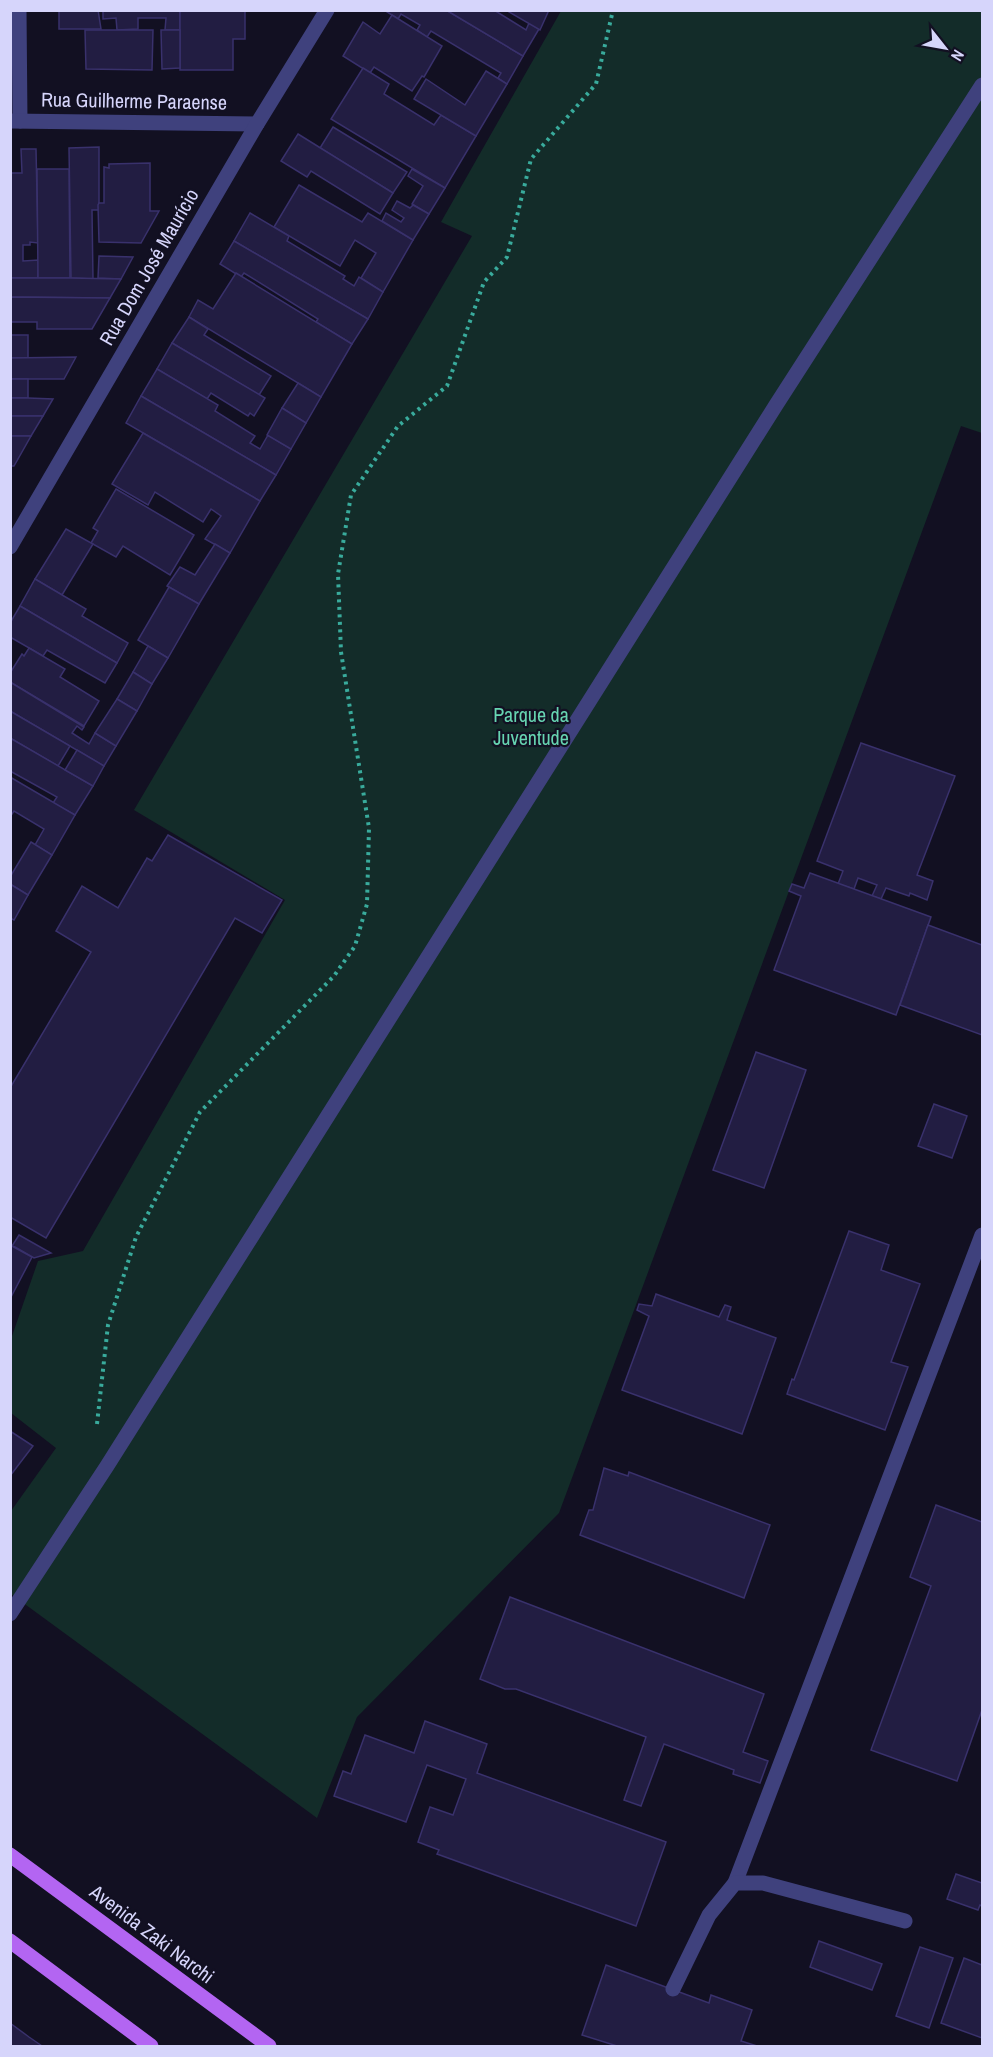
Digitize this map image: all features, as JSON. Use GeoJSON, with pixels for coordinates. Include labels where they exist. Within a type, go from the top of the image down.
{"type":"FeatureCollection","features":[{"type":"Feature","properties":{"kind":"main road","name":"Avenida Zaki Narchi"},"geometry":{"type":"LineString","coordinates":[[10,1855],[269,2046]]}},
{"type":"Feature","properties":{"kind":"main road"},"geometry":{"type":"LineString","coordinates":[[10,1941],[151,2046]]}},
{"type":"Feature","properties":{"kind":"street"},"geometry":{"type":"LineString","coordinates":[[16,121],[19,10]]}},
{"type":"Feature","properties":{"kind":"street","name":"Rua Dom José Maurício"},"geometry":{"type":"LineString","coordinates":[[10,547],[257,124],[327,10]]}},
{"type":"Feature","properties":{"kind":"street"},"geometry":{"type":"LineString","coordinates":[[10,1614],[107,1466],[776,405],[982,85]]}},
{"type":"Feature","properties":{"kind":"street","name":"Rua Guilherme Paraense"},"geometry":{"type":"LineString","coordinates":[[16,121],[257,124]]}},
{"type":"Feature","properties":{"kind":"street"},"geometry":{"type":"LineString","coordinates":[[673,1989],[709,1915],[735,1883],[982,1235]]}},
{"type":"Feature","properties":{"kind":"street"},"geometry":{"type":"LineString","coordinates":[[735,1883],[763,1883],[905,1921]]}},
{"type":"Feature","properties":{"kind":"path"},"geometry":{"type":"LineString","coordinates":[[107,1466],[97,1431],[108,1325],[136,1237],[200,1112],[334,976],[355,946],[367,904],[369,828],[342,652],[338,574],[351,495],[398,426],[447,386],[484,282],[507,257],[531,159],[596,84],[613,10]]}},
{"type":"Feature","properties":{"kind":"green space","name":"Parque da Juventude"},"geometry":{"type":"Polygon","coordinates":[[[561,11],[982,11],[982,433],[961,426],[559,1513],[357,1717],[317,1818],[11,1594],[11,1511],[56,1448],[11,1413],[11,1339],[38,1261],[83,1251],[285,900],[134,810],[472,236],[441,222],[561,11]]]}},
{"type":"Feature","properties":{"kind":"building"},"geometry":{"type":"Polygon","coordinates":[[[59,10],[98,10],[101,29],[59,29],[59,10]]]}},
{"type":"Feature","properties":{"kind":"building"},"geometry":{"type":"Polygon","coordinates":[[[103,10],[180,10],[180,30],[165,30],[166,18],[138,18],[138,29],[117,30],[116,18],[103,19],[103,10]]]}},
{"type":"Feature","properties":{"kind":"building"},"geometry":{"type":"Polygon","coordinates":[[[180,10],[245,10],[245,39],[233,39],[233,70],[180,70],[180,10]]]}},
{"type":"Feature","properties":{"kind":"building"},"geometry":{"type":"Polygon","coordinates":[[[384,10],[446,10],[523,56],[507,84],[498,78],[501,73],[431,31],[427,37],[417,30],[420,25],[401,14],[398,19],[384,10]]]}},
{"type":"Feature","properties":{"kind":"building"},"geometry":{"type":"Polygon","coordinates":[[[446,10],[494,10],[526,30],[529,23],[539,29],[523,56],[446,10]]]}},
{"type":"Feature","properties":{"kind":"building"},"geometry":{"type":"Polygon","coordinates":[[[510,10],[549,10],[540,30],[509,12],[510,10]]]}},
{"type":"Feature","properties":{"kind":"building"},"geometry":{"type":"Polygon","coordinates":[[[392,15],[442,46],[424,77],[422,76],[412,91],[374,67],[370,73],[343,56],[363,22],[380,34],[392,15]]]}},
{"type":"Feature","properties":{"kind":"building"},"geometry":{"type":"Polygon","coordinates":[[[85,30],[153,30],[152,70],[86,69],[85,30]]]}},
{"type":"Feature","properties":{"kind":"building"},"geometry":{"type":"Polygon","coordinates":[[[161,30],[180,30],[180,68],[162,69],[161,30]]]}},
{"type":"Feature","properties":{"kind":"building"},"geometry":{"type":"Polygon","coordinates":[[[363,68],[389,84],[384,94],[434,125],[441,115],[476,136],[445,188],[331,119],[363,68]]]}},
{"type":"Feature","properties":{"kind":"building"},"geometry":{"type":"Polygon","coordinates":[[[486,71],[507,84],[476,136],[414,99],[426,79],[465,105],[486,71]]]}},
{"type":"Feature","properties":{"kind":"building"},"geometry":{"type":"Polygon","coordinates":[[[333,127],[407,172],[393,193],[320,148],[333,127]]]}},
{"type":"Feature","properties":{"kind":"building"},"geometry":{"type":"Polygon","coordinates":[[[298,134],[393,193],[380,214],[311,171],[307,177],[281,161],[298,134]]]}},
{"type":"Feature","properties":{"kind":"building"},"geometry":{"type":"Polygon","coordinates":[[[99,147],[99,210],[92,210],[93,279],[71,278],[69,148],[99,147]]]}},
{"type":"Feature","properties":{"kind":"building"},"geometry":{"type":"Polygon","coordinates":[[[21,149],[36,149],[38,243],[30,242],[30,245],[23,245],[23,261],[39,260],[38,278],[10,278],[10,173],[22,173],[21,149]]]}},
{"type":"Feature","properties":{"kind":"building"},"geometry":{"type":"Polygon","coordinates":[[[150,163],[150,211],[159,211],[141,243],[99,242],[98,205],[104,203],[104,167],[109,168],[109,164],[150,163]]]}},
{"type":"Feature","properties":{"kind":"building"},"geometry":{"type":"Polygon","coordinates":[[[37,169],[69,169],[70,278],[38,278],[37,169]]]}},
{"type":"Feature","properties":{"kind":"building"},"geometry":{"type":"Polygon","coordinates":[[[412,169],[445,188],[429,214],[412,204],[423,186],[408,176],[412,169]]]}},
{"type":"Feature","properties":{"kind":"building"},"geometry":{"type":"Polygon","coordinates":[[[299,185],[362,222],[368,213],[413,240],[383,292],[361,278],[376,253],[355,240],[340,266],[274,227],[299,185]]]}},
{"type":"Feature","properties":{"kind":"building"},"geometry":{"type":"Polygon","coordinates":[[[397,201],[410,208],[413,205],[429,214],[413,240],[382,221],[386,213],[401,222],[404,218],[392,210],[397,201]]]}},
{"type":"Feature","properties":{"kind":"building"},"geometry":{"type":"Polygon","coordinates":[[[250,213],[289,236],[287,241],[345,276],[343,279],[354,286],[359,277],[383,292],[368,319],[234,241],[250,213]]]}},
{"type":"Feature","properties":{"kind":"building"},"geometry":{"type":"Polygon","coordinates":[[[234,241],[368,319],[352,344],[316,322],[318,319],[244,273],[241,277],[220,264],[234,241]]]}},
{"type":"Feature","properties":{"kind":"building"},"geometry":{"type":"Polygon","coordinates":[[[99,256],[133,257],[121,279],[98,278],[99,256]]]}},
{"type":"Feature","properties":{"kind":"building"},"geometry":{"type":"Polygon","coordinates":[[[236,273],[352,344],[321,397],[189,317],[198,300],[213,309],[236,273]]]}},
{"type":"Feature","properties":{"kind":"building"},"geometry":{"type":"Polygon","coordinates":[[[10,278],[121,279],[110,298],[10,297],[10,278]]]}},
{"type":"Feature","properties":{"kind":"building"},"geometry":{"type":"Polygon","coordinates":[[[10,297],[110,298],[92,329],[37,329],[37,322],[10,322],[10,297]]]}},
{"type":"Feature","properties":{"kind":"building"},"geometry":{"type":"Polygon","coordinates":[[[189,317],[208,329],[204,335],[271,376],[259,395],[172,343],[189,317]]]}},
{"type":"Feature","properties":{"kind":"building"},"geometry":{"type":"Polygon","coordinates":[[[10,335],[28,335],[28,358],[10,358],[10,335]]]}},
{"type":"Feature","properties":{"kind":"building"},"geometry":{"type":"Polygon","coordinates":[[[172,343],[265,398],[254,416],[250,413],[248,416],[211,393],[207,399],[157,369],[172,343]]]}},
{"type":"Feature","properties":{"kind":"building"},"geometry":{"type":"Polygon","coordinates":[[[76,357],[64,379],[10,379],[10,358],[76,357]]]}},
{"type":"Feature","properties":{"kind":"building"},"geometry":{"type":"Polygon","coordinates":[[[157,369],[218,405],[215,411],[255,436],[250,443],[260,449],[268,435],[291,449],[276,475],[141,396],[157,369]]]}},
{"type":"Feature","properties":{"kind":"building"},"geometry":{"type":"Polygon","coordinates":[[[10,379],[28,379],[28,398],[10,398],[10,379]]]}},
{"type":"Feature","properties":{"kind":"building"},"geometry":{"type":"Polygon","coordinates":[[[298,383],[321,397],[306,423],[282,408],[298,383]]]}},
{"type":"Feature","properties":{"kind":"building"},"geometry":{"type":"Polygon","coordinates":[[[141,396],[276,475],[260,501],[126,423],[141,396]]]}},
{"type":"Feature","properties":{"kind":"building"},"geometry":{"type":"Polygon","coordinates":[[[10,398],[53,399],[43,416],[10,416],[10,398]]]}},
{"type":"Feature","properties":{"kind":"building"},"geometry":{"type":"Polygon","coordinates":[[[282,408],[306,423],[291,449],[267,435],[282,408]]]}},
{"type":"Feature","properties":{"kind":"building"},"geometry":{"type":"Polygon","coordinates":[[[10,416],[43,416],[31,436],[10,436],[10,416]]]}},
{"type":"Feature","properties":{"kind":"building"},"geometry":{"type":"Polygon","coordinates":[[[143,433],[260,501],[230,553],[205,539],[221,516],[211,509],[203,522],[155,492],[148,505],[112,484],[143,433]]]}},
{"type":"Feature","properties":{"kind":"building"},"geometry":{"type":"Polygon","coordinates":[[[10,436],[31,436],[14,466],[10,466],[10,436]]]}},
{"type":"Feature","properties":{"kind":"building"},"geometry":{"type":"Polygon","coordinates":[[[116,489],[194,535],[170,575],[123,546],[116,557],[91,543],[98,531],[93,528],[116,489]]]}},
{"type":"Feature","properties":{"kind":"building"},"geometry":{"type":"Polygon","coordinates":[[[66,529],[93,544],[62,595],[35,579],[66,529]]]}},
{"type":"Feature","properties":{"kind":"building"},"geometry":{"type":"Polygon","coordinates":[[[215,544],[230,553],[199,604],[167,586],[180,567],[195,575],[215,544]]]}},
{"type":"Feature","properties":{"kind":"building"},"geometry":{"type":"Polygon","coordinates":[[[35,579],[86,609],[82,616],[128,643],[117,663],[20,606],[35,579]]]}},
{"type":"Feature","properties":{"kind":"building"},"geometry":{"type":"Polygon","coordinates":[[[169,587],[199,604],[168,658],[138,640],[169,587]]]}},
{"type":"Feature","properties":{"kind":"building"},"geometry":{"type":"Polygon","coordinates":[[[20,606],[117,663],[105,683],[47,650],[43,656],[10,637],[10,623],[20,606]]]}},
{"type":"Feature","properties":{"kind":"building"},"geometry":{"type":"Polygon","coordinates":[[[148,646],[168,658],[152,684],[133,672],[148,646]]]}},
{"type":"Feature","properties":{"kind":"building"},"geometry":{"type":"Polygon","coordinates":[[[29,648],[65,669],[60,677],[99,701],[84,726],[10,682],[10,673],[22,654],[24,656],[29,648]]]}},
{"type":"Feature","properties":{"kind":"building"},"geometry":{"type":"Polygon","coordinates":[[[133,672],[152,684],[137,711],[117,699],[133,672]]]}},
{"type":"Feature","properties":{"kind":"building"},"geometry":{"type":"Polygon","coordinates":[[[10,682],[84,727],[82,730],[77,726],[72,733],[89,744],[95,733],[116,746],[104,766],[10,711],[10,682]]]}},
{"type":"Feature","properties":{"kind":"building"},"geometry":{"type":"Polygon","coordinates":[[[117,699],[137,711],[116,746],[95,733],[117,699]]]}},
{"type":"Feature","properties":{"kind":"building"},"geometry":{"type":"Polygon","coordinates":[[[10,711],[70,746],[58,766],[10,738],[10,711]]]}},
{"type":"Feature","properties":{"kind":"building"},"geometry":{"type":"Polygon","coordinates":[[[10,738],[93,786],[75,815],[53,803],[57,797],[10,771],[10,738]]]}},
{"type":"Feature","properties":{"kind":"building"},"geometry":{"type":"Polygon","coordinates":[[[861,743],[955,776],[917,875],[933,881],[927,900],[910,893],[909,896],[886,888],[881,899],[872,896],[877,885],[858,878],[854,889],[838,884],[843,871],[817,861],[861,743]]]}},
{"type":"Feature","properties":{"kind":"building"},"geometry":{"type":"Polygon","coordinates":[[[77,750],[104,766],[93,786],[65,770],[77,750]]]}},
{"type":"Feature","properties":{"kind":"building"},"geometry":{"type":"Polygon","coordinates":[[[10,777],[75,815],[52,855],[35,845],[44,829],[14,811],[10,817],[10,777]]]}},
{"type":"Feature","properties":{"kind":"building"},"geometry":{"type":"Polygon","coordinates":[[[168,835],[282,900],[262,933],[235,918],[46,1238],[10,1217],[10,1088],[91,952],[56,931],[82,886],[118,908],[147,858],[152,861],[168,835]]]}},
{"type":"Feature","properties":{"kind":"building"},"geometry":{"type":"Polygon","coordinates":[[[31,842],[52,855],[28,895],[10,884],[10,877],[31,842]]]}},
{"type":"Feature","properties":{"kind":"building"},"geometry":{"type":"Polygon","coordinates":[[[810,873],[931,917],[896,1015],[774,970],[801,896],[789,891],[792,884],[804,888],[810,873]]]}},
{"type":"Feature","properties":{"kind":"building"},"geometry":{"type":"Polygon","coordinates":[[[10,884],[28,895],[14,920],[10,918],[10,884]]]}},
{"type":"Feature","properties":{"kind":"building"},"geometry":{"type":"Polygon","coordinates":[[[928,925],[982,945],[982,1035],[900,1005],[928,925]]]}},
{"type":"Feature","properties":{"kind":"building"},"geometry":{"type":"Polygon","coordinates":[[[756,1052],[806,1070],[764,1188],[713,1170],[756,1052]]]}},
{"type":"Feature","properties":{"kind":"building"},"geometry":{"type":"Polygon","coordinates":[[[934,1104],[967,1116],[952,1158],[918,1146],[934,1104]]]}},
{"type":"Feature","properties":{"kind":"building"},"geometry":{"type":"Polygon","coordinates":[[[849,1231],[889,1245],[881,1270],[920,1284],[891,1362],[908,1367],[885,1430],[787,1394],[849,1231]]]}},
{"type":"Feature","properties":{"kind":"building"},"geometry":{"type":"Polygon","coordinates":[[[19,1235],[51,1253],[34,1258],[12,1246],[19,1235]]]}},
{"type":"Feature","properties":{"kind":"building"},"geometry":{"type":"Polygon","coordinates":[[[10,1245],[32,1257],[10,1299],[10,1245]]]}},
{"type":"Feature","properties":{"kind":"building"},"geometry":{"type":"Polygon","coordinates":[[[656,1294],[719,1317],[725,1305],[731,1307],[727,1320],[776,1338],[742,1434],[622,1390],[649,1316],[637,1310],[639,1304],[652,1306],[656,1294]]]}},
{"type":"Feature","properties":{"kind":"building"},"geometry":{"type":"Polygon","coordinates":[[[10,1431],[33,1446],[10,1476],[10,1431]]]}},
{"type":"Feature","properties":{"kind":"building"},"geometry":{"type":"Polygon","coordinates":[[[604,1468],[628,1476],[629,1472],[770,1525],[744,1598],[580,1535],[589,1510],[593,1510],[604,1468]]]}},
{"type":"Feature","properties":{"kind":"building"},"geometry":{"type":"Polygon","coordinates":[[[936,1505],[982,1522],[982,1710],[957,1781],[871,1750],[931,1586],[910,1577],[936,1505]]]}},
{"type":"Feature","properties":{"kind":"building"},"geometry":{"type":"Polygon","coordinates":[[[510,1597],[764,1694],[743,1752],[768,1761],[760,1783],[733,1774],[734,1770],[664,1744],[641,1806],[624,1800],[646,1737],[516,1689],[505,1689],[480,1679],[510,1597]]]}},
{"type":"Feature","properties":{"kind":"building"},"geometry":{"type":"Polygon","coordinates":[[[425,1721],[487,1744],[477,1773],[666,1842],[636,1926],[437,1854],[439,1850],[418,1842],[430,1807],[453,1815],[466,1779],[427,1765],[406,1822],[334,1796],[343,1771],[351,1774],[365,1735],[414,1753],[425,1721]]]}},
{"type":"Feature","properties":{"kind":"building"},"geometry":{"type":"Polygon","coordinates":[[[956,1874],[982,1883],[982,1906],[980,1905],[978,1910],[947,1899],[956,1874]]]}},
{"type":"Feature","properties":{"kind":"building"},"geometry":{"type":"Polygon","coordinates":[[[819,1941],[882,1964],[872,1990],[810,1967],[819,1941]]]}},
{"type":"Feature","properties":{"kind":"building"},"geometry":{"type":"Polygon","coordinates":[[[920,1947],[953,1958],[929,2028],[896,2016],[920,1947]]]}},
{"type":"Feature","properties":{"kind":"building"},"geometry":{"type":"Polygon","coordinates":[[[964,1958],[982,1965],[982,2038],[941,2023],[964,1958]]]}},
{"type":"Feature","properties":{"kind":"building"},"geometry":{"type":"Polygon","coordinates":[[[606,1965],[709,2003],[711,1995],[752,2010],[741,2041],[757,2046],[617,2046],[582,2035],[606,1965]]]}},
{"type":"Feature","properties":{"kind":"building"},"geometry":{"type":"Polygon","coordinates":[[[10,2023],[29,2037],[42,2046],[10,2046],[10,2023]]]}}]}
